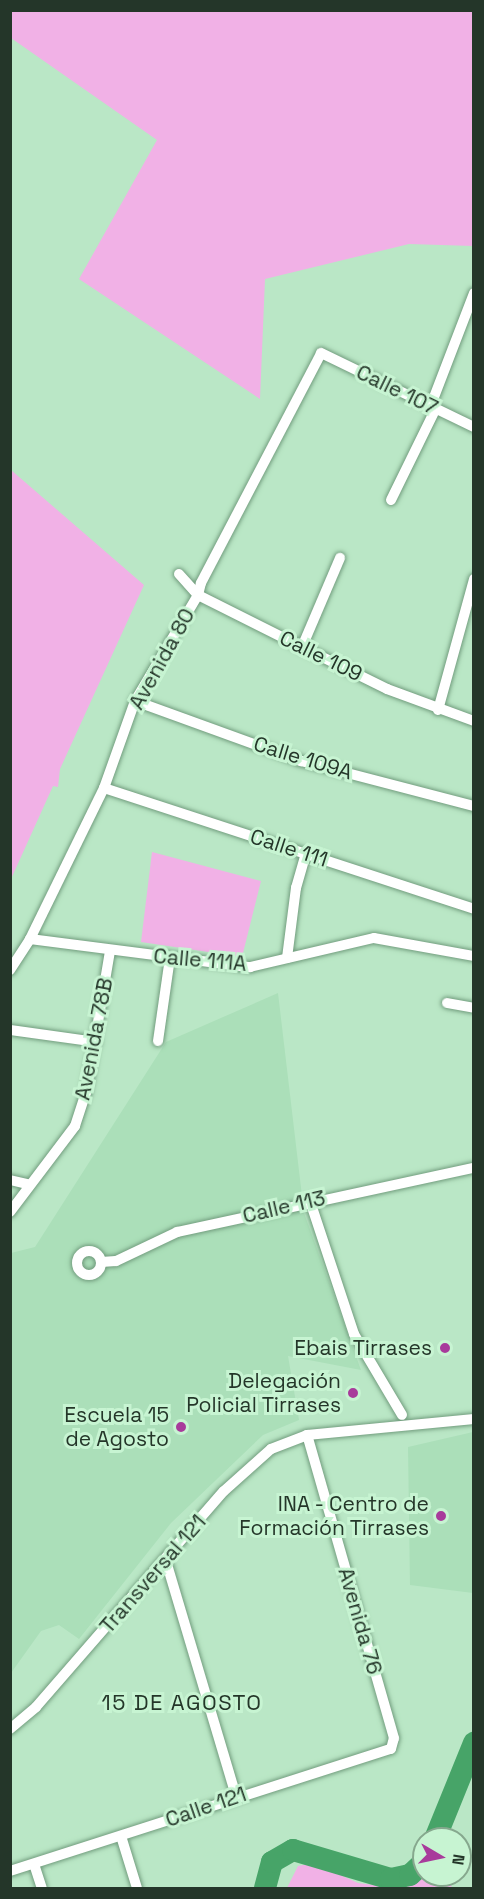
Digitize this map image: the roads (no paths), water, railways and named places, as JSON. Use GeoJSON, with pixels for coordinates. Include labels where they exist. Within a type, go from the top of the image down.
{"type":"FeatureCollection","features":[{"type":"Feature","properties":{"kind":"street"},"geometry":{"type":"LineString","coordinates":[[391,500],[433,407],[474,293]]}},
{"type":"Feature","properties":{"kind":"street","name":"Calle 107"},"geometry":{"type":"LineString","coordinates":[[321,352],[473,425]]}},
{"type":"Feature","properties":{"kind":"street","name":"Avenida 80"},"geometry":{"type":"LineString","coordinates":[[10,970],[30,939],[104,788],[135,701],[198,595],[201,583],[321,352]]}},
{"type":"Feature","properties":{"kind":"street"},"geometry":{"type":"LineString","coordinates":[[302,647],[339,558]]}},
{"type":"Feature","properties":{"kind":"street","name":"Calle 109"},"geometry":{"type":"LineString","coordinates":[[179,574],[198,595],[302,647],[438,710],[474,720]]}},
{"type":"Feature","properties":{"kind":"street"},"geometry":{"type":"LineString","coordinates":[[438,710],[473,582]]}},
{"type":"Feature","properties":{"kind":"street","name":"Calle 109A"},"geometry":{"type":"LineString","coordinates":[[135,701],[301,760],[474,806]]}},
{"type":"Feature","properties":{"kind":"street","name":"Calle 111"},"geometry":{"type":"LineString","coordinates":[[104,788],[474,909]]}},
{"type":"Feature","properties":{"kind":"street"},"geometry":{"type":"LineString","coordinates":[[287,958],[297,888],[306,854]]}},
{"type":"Feature","properties":{"kind":"street","name":"Calle 111A"},"geometry":{"type":"LineString","coordinates":[[30,939],[110,951],[250,967],[374,938],[474,956]]}},
{"type":"Feature","properties":{"kind":"street","name":"Avenida 78B"},"geometry":{"type":"LineString","coordinates":[[10,1212],[28,1184],[57,1154],[75,1126],[87,1093],[110,951]]}},
{"type":"Feature","properties":{"kind":"street"},"geometry":{"type":"LineString","coordinates":[[158,1041],[170,958]]}},
{"type":"Feature","properties":{"kind":"street"},"geometry":{"type":"LineString","coordinates":[[447,1003],[474,1008]]}},
{"type":"Feature","properties":{"kind":"street"},"geometry":{"type":"LineString","coordinates":[[10,1030],[96,1042]]}},
{"type":"Feature","properties":{"kind":"street","name":"Calle 113"},"geometry":{"type":"LineString","coordinates":[[101,1262],[116,1261],[177,1232],[310,1201],[474,1168]]}},
{"type":"Feature","properties":{"kind":"street"},"geometry":{"type":"LineString","coordinates":[[10,1180],[28,1184]]}},
{"type":"Feature","properties":{"kind":"street"},"geometry":{"type":"LineString","coordinates":[[310,1201],[354,1334],[402,1415]]}},
{"type":"Feature","properties":{"kind":"street","name":"Transversal 121"},"geometry":{"type":"LineString","coordinates":[[10,1729],[36,1707],[166,1561],[224,1491],[271,1449],[307,1435],[474,1419]]}},
{"type":"Feature","properties":{"kind":"street","name":"Avenida 76"},"geometry":{"type":"LineString","coordinates":[[307,1435],[394,1738]]}},
{"type":"Feature","properties":{"kind":"street"},"geometry":{"type":"LineString","coordinates":[[166,1561],[236,1796]]}},
{"type":"Feature","properties":{"kind":"street","name":"Calle 121"},"geometry":{"type":"LineString","coordinates":[[10,1871],[236,1796],[391,1749],[394,1738]]}},
{"type":"Feature","properties":{"kind":"street"},"geometry":{"type":"LineString","coordinates":[[121,1836],[137,1888]]}},
{"type":"Feature","properties":{"kind":"street"},"geometry":{"type":"LineString","coordinates":[[34,1864],[42,1888]]}},
{"type":"Feature","properties":{"kind":"waterway"},"geometry":{"type":"LineString","coordinates":[[440,1827],[474,1743]]}},
{"type":"Feature","properties":{"kind":"waterway"},"geometry":{"type":"LineString","coordinates":[[265,1888],[272,1862],[293,1850],[391,1879],[412,1873]]}},
{"type":"Feature","properties":{"kind":"place","name":"Ebais Tirrases"},"geometry":{"type":"Point","coordinates":[445,1348]}},
{"type":"Feature","properties":{"kind":"place","name":"Delegación Policial Tirrases"},"geometry":{"type":"Point","coordinates":[353,1393]}},
{"type":"Feature","properties":{"kind":"place","name":"Escuela 15 de Agosto"},"geometry":{"type":"Point","coordinates":[181,1427]}},
{"type":"Feature","properties":{"kind":"place","name":"INA - Centro de Formación Tirrases"},"geometry":{"type":"Point","coordinates":[441,1516]}},
{"type":"Feature","properties":{"kind":"district","name":"15 DE AGOSTO"},"geometry":{"type":"Point","coordinates":[182,1703]}}]}
